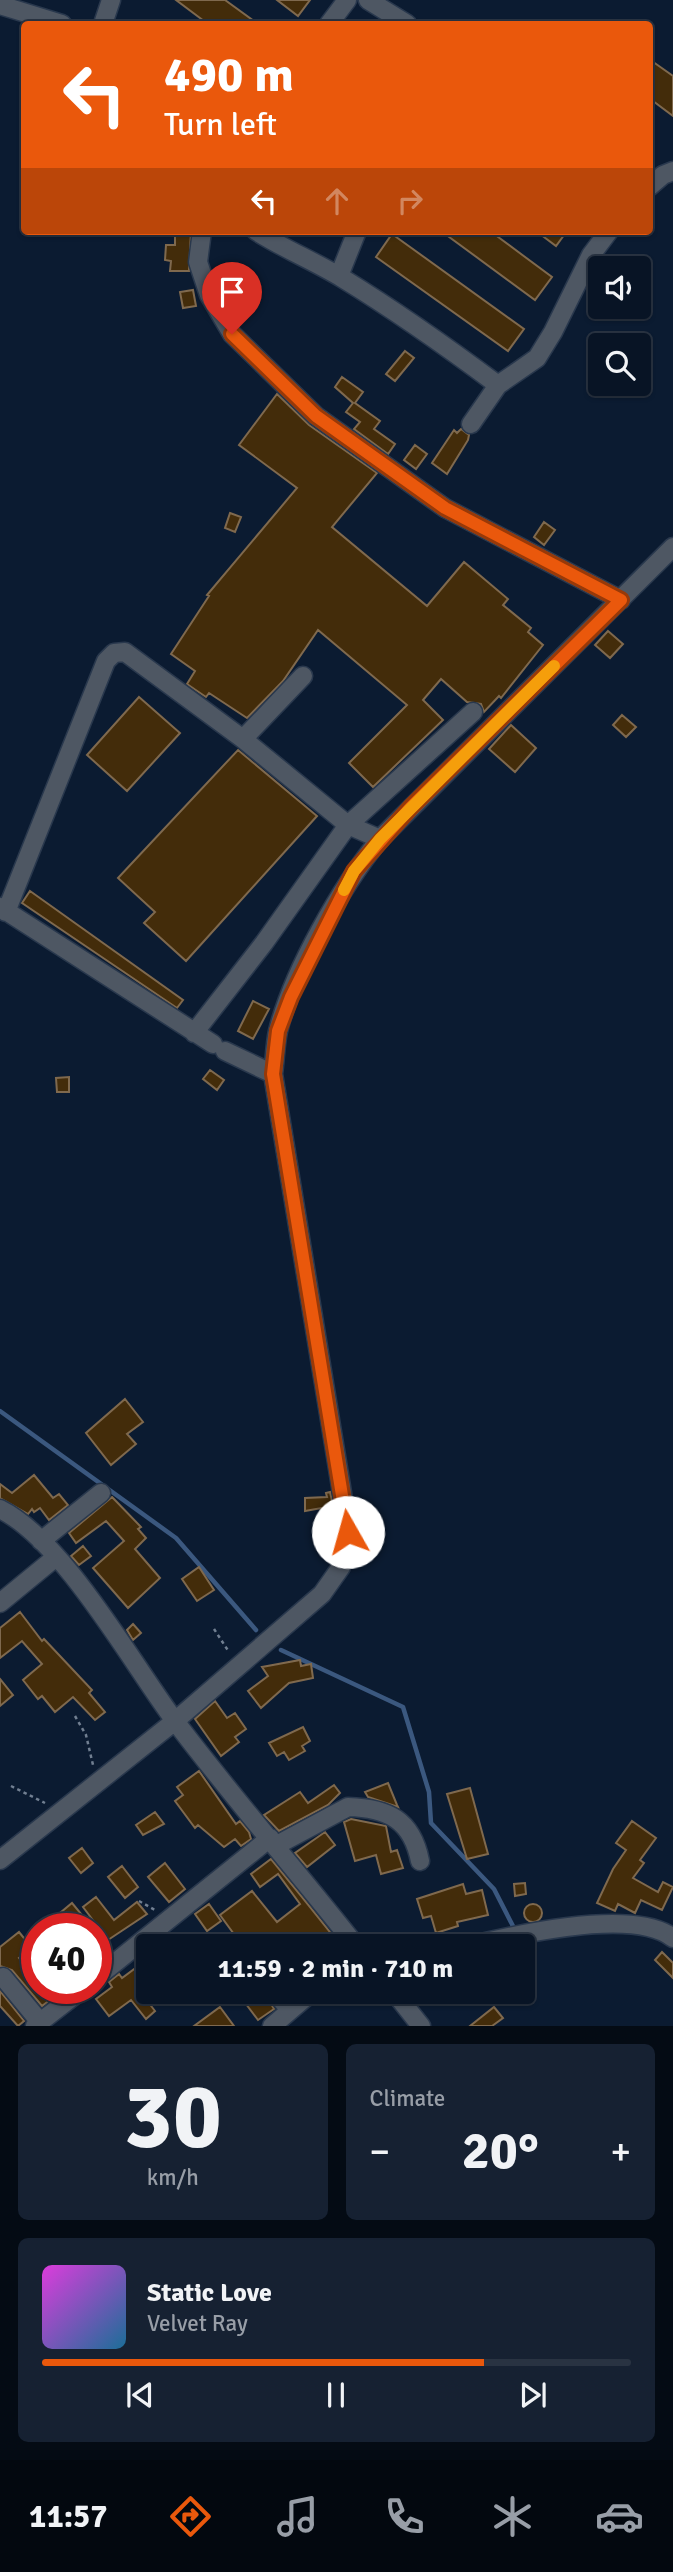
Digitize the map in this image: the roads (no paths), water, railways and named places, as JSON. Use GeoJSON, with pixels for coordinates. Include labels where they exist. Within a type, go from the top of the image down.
{"type":"FeatureCollection","features":[{"type":"Feature","properties":{"kind":"street"},"geometry":{"type":"LineString","coordinates":[[104,21],[111,0]]}},
{"type":"Feature","properties":{"kind":"street"},"geometry":{"type":"LineString","coordinates":[[331,21],[347,0]]}},
{"type":"Feature","properties":{"kind":"street"},"geometry":{"type":"LineString","coordinates":[[368,0],[402,21]]}},
{"type":"Feature","properties":{"kind":"street"},"geometry":{"type":"LineString","coordinates":[[0,5],[52,21]]}},
{"type":"Feature","properties":{"kind":"street"},"geometry":{"type":"LineString","coordinates":[[653,184],[673,171]]}},
{"type":"Feature","properties":{"kind":"street"},"geometry":{"type":"LineString","coordinates":[[201,235],[198,262],[209,295],[232,334],[316,416],[445,508],[621,600]]}},
{"type":"Feature","properties":{"kind":"street"},"geometry":{"type":"LineString","coordinates":[[262,235],[339,276],[432,336],[498,385]]}},
{"type":"Feature","properties":{"kind":"street"},"geometry":{"type":"LineString","coordinates":[[339,276],[355,235]]}},
{"type":"Feature","properties":{"kind":"street"},"geometry":{"type":"LineString","coordinates":[[471,424],[498,385],[537,358],[553,332],[590,255],[606,235]]}},
{"type":"Feature","properties":{"kind":"street"},"geometry":{"type":"LineString","coordinates":[[0,1860],[175,1721],[322,1594],[341,1567],[348,1532],[273,1074],[278,1031],[309,955],[354,871],[380,839],[673,547]]}},
{"type":"Feature","properties":{"kind":"street"},"geometry":{"type":"LineString","coordinates":[[273,1074],[194,1033],[3,909],[106,661],[114,653],[125,652],[243,739],[348,825],[380,839]]}},
{"type":"Feature","properties":{"kind":"street"},"geometry":{"type":"LineString","coordinates":[[243,739],[303,676]]}},
{"type":"Feature","properties":{"kind":"street"},"geometry":{"type":"LineString","coordinates":[[194,1033],[264,943],[348,825],[473,712]]}},
{"type":"Feature","properties":{"kind":"street"},"geometry":{"type":"LineString","coordinates":[[41,1541],[101,1493]]}},
{"type":"Feature","properties":{"kind":"street"},"geometry":{"type":"LineString","coordinates":[[0,1509],[18,1518],[56,1557],[118,1638],[175,1721],[346,1934]]}},
{"type":"Feature","properties":{"kind":"street"},"geometry":{"type":"LineString","coordinates":[[0,1603],[56,1557]]}},
{"type":"Feature","properties":{"kind":"street"},"geometry":{"type":"LineString","coordinates":[[112,1966],[273,1842],[348,1807],[358,1807],[402,1822],[412,1832],[420,1861]]}},
{"type":"Feature","properties":{"kind":"street"},"geometry":{"type":"LineString","coordinates":[[517,1934],[533,1930],[618,1924],[652,1928],[673,1938]]}},
{"type":"Feature","properties":{"kind":"street"},"geometry":{"type":"LineString","coordinates":[[4,1976],[38,2024],[64,2004]]}},
{"type":"Feature","properties":{"kind":"street"},"geometry":{"type":"LineString","coordinates":[[285,2004],[290,2010]]}},
{"type":"Feature","properties":{"kind":"street"},"geometry":{"type":"LineString","coordinates":[[272,2026],[297,2004]]}},
{"type":"Feature","properties":{"kind":"street"},"geometry":{"type":"LineString","coordinates":[[404,2004],[421,2026]]}},
{"type":"Feature","properties":{"kind":"waterway"},"geometry":{"type":"LineString","coordinates":[[0,1411],[176,1538],[256,1630]]}},
{"type":"Feature","properties":{"kind":"waterway"},"geometry":{"type":"LineString","coordinates":[[281,1650],[403,1707],[429,1792],[431,1823],[494,1889],[515,1930]]}}]}
